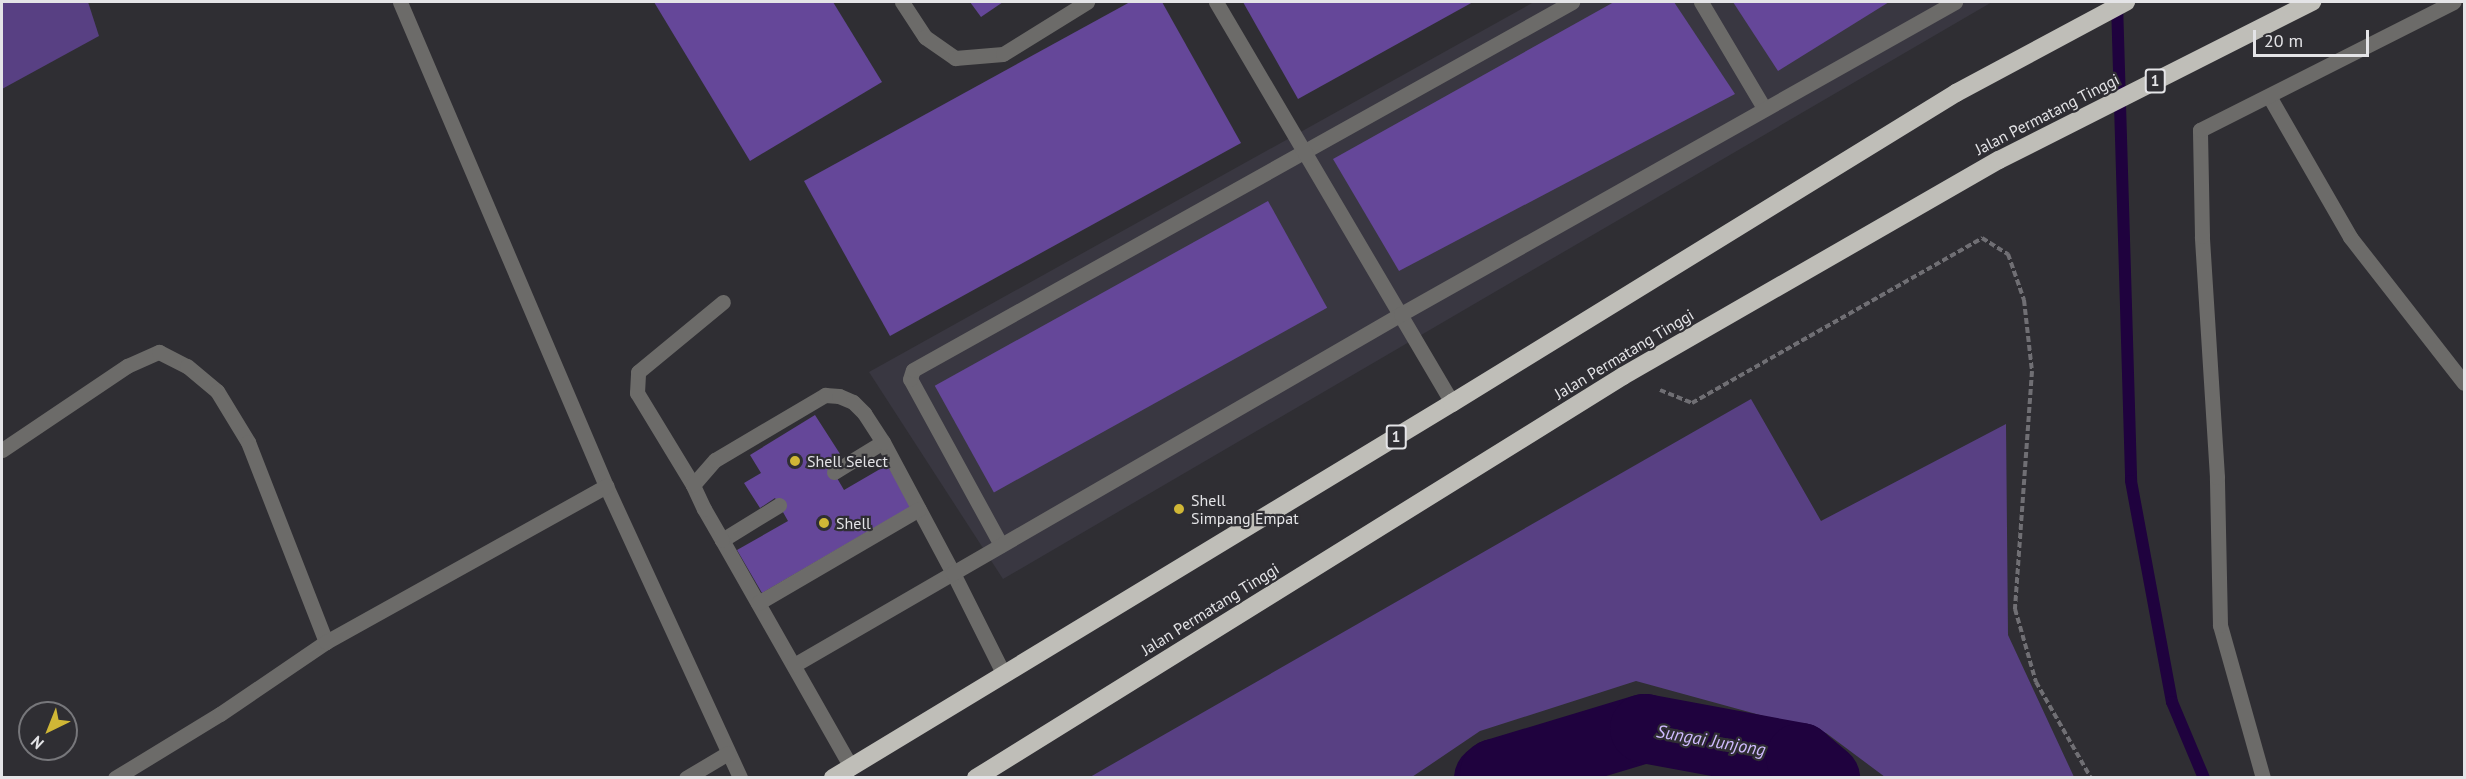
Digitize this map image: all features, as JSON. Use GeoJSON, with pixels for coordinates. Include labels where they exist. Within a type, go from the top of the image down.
{"type":"FeatureCollection","features":[{"type":"Feature","properties":{"kind":"highway","name":"1"},"geometry":{"type":"LineString","coordinates":[[833,777],[1452,403],[1956,93],[2126,2]]}},
{"type":"Feature","properties":{"kind":"highway","name":"Jalan Permatang Tinggi"},"geometry":{"type":"LineString","coordinates":[[976,777],[1623,376],[1999,160],[2312,2]]}},
{"type":"Feature","properties":{"kind":"street"},"geometry":{"type":"LineString","coordinates":[[400,2],[606,486],[740,777]]}},
{"type":"Feature","properties":{"kind":"street"},"geometry":{"type":"LineString","coordinates":[[902,2],[925,37],[955,58],[1003,54],[1087,2]]}},
{"type":"Feature","properties":{"kind":"street"},"geometry":{"type":"LineString","coordinates":[[1216,2],[1452,403]]}},
{"type":"Feature","properties":{"kind":"street"},"geometry":{"type":"LineString","coordinates":[[1001,545],[910,379],[913,370],[1572,2]]}},
{"type":"Feature","properties":{"kind":"street"},"geometry":{"type":"LineString","coordinates":[[1701,2],[1764,108]]}},
{"type":"Feature","properties":{"kind":"street"},"geometry":{"type":"LineString","coordinates":[[794,665],[1401,314],[1956,2]]}},
{"type":"Feature","properties":{"kind":"street"},"geometry":{"type":"LineString","coordinates":[[2263,777],[2220,626],[2217,477],[2202,236],[2200,130],[2453,2]]}},
{"type":"Feature","properties":{"kind":"street"},"geometry":{"type":"LineString","coordinates":[[2269,96],[2350,237],[2464,381]]}},
{"type":"Feature","properties":{"kind":"street"},"geometry":{"type":"LineString","coordinates":[[723,302],[638,372],[637,393],[693,485],[704,509],[851,767]]}},
{"type":"Feature","properties":{"kind":"street"},"geometry":{"type":"LineString","coordinates":[[2,450],[127,366],[159,352],[187,366],[217,391],[248,442],[278,513],[326,642]]}},
{"type":"Feature","properties":{"kind":"street"},"geometry":{"type":"LineString","coordinates":[[693,485],[715,460],[825,395],[839,396],[853,402],[864,413],[882,442],[953,573],[1004,675]]}},
{"type":"Feature","properties":{"kind":"street"},"geometry":{"type":"LineString","coordinates":[[834,471],[882,442]]}},
{"type":"Feature","properties":{"kind":"street"},"geometry":{"type":"LineString","coordinates":[[115,777],[220,714],[326,642],[606,486]]}},
{"type":"Feature","properties":{"kind":"street"},"geometry":{"type":"LineString","coordinates":[[723,540],[779,505]]}},
{"type":"Feature","properties":{"kind":"street"},"geometry":{"type":"LineString","coordinates":[[758,603],[919,509]]}},
{"type":"Feature","properties":{"kind":"street"},"geometry":{"type":"LineString","coordinates":[[686,777],[728,753]]}},
{"type":"Feature","properties":{"kind":"path"},"geometry":{"type":"LineString","coordinates":[[1623,376],[1692,403],[1982,238],[2008,254],[2024,300],[2032,371],[2014,609],[2036,681],[2091,777]]}},
{"type":"Feature","properties":{"kind":"shaded area"},"geometry":{"type":"Polygon","coordinates":[[[2,2],[88,2],[99,36],[2,89],[2,2]]]}},
{"type":"Feature","properties":{"kind":"shaded area"},"geometry":{"type":"Polygon","coordinates":[[[1534,2],[1992,2],[1003,579],[869,372],[1534,2]]]}},
{"type":"Feature","properties":{"kind":"shaded area"},"geometry":{"type":"Polygon","coordinates":[[[1751,399],[1821,521],[2006,424],[2008,635],[2074,777],[1885,777],[1826,733],[1636,681],[1480,731],[1412,777],[1090,777],[1751,399]]]}},
{"type":"Feature","properties":{"kind":"building"},"geometry":{"type":"Polygon","coordinates":[[[654,2],[833,2],[882,82],[750,161],[654,2]]]}},
{"type":"Feature","properties":{"kind":"building"},"geometry":{"type":"Polygon","coordinates":[[[970,2],[1003,2],[981,17],[970,2]]]}},
{"type":"Feature","properties":{"kind":"building"},"geometry":{"type":"Polygon","coordinates":[[[1130,2],[1162,2],[1241,143],[890,336],[804,181],[1130,2]]]}},
{"type":"Feature","properties":{"kind":"building"},"geometry":{"type":"Polygon","coordinates":[[[1243,2],[1473,2],[1298,99],[1243,2]]]}},
{"type":"Feature","properties":{"kind":"building"},"geometry":{"type":"Polygon","coordinates":[[[1614,2],[1674,2],[1735,94],[1399,271],[1333,159],[1614,2]]]}},
{"type":"Feature","properties":{"kind":"building"},"geometry":{"type":"Polygon","coordinates":[[[1733,2],[1889,2],[1778,71],[1733,2]]]}},
{"type":"Feature","properties":{"kind":"building"},"geometry":{"type":"Polygon","coordinates":[[[1268,201],[1327,308],[994,492],[935,386],[1268,201]]]}},
{"type":"Feature","properties":{"kind":"building"},"geometry":{"type":"Polygon","coordinates":[[[815,415],[842,457],[830,466],[844,490],[887,465],[912,506],[762,593],[737,550],[788,521],[775,498],[760,508],[744,483],[761,473],[750,455],[815,415]]]}},
{"type":"Feature","properties":{"kind":"waterway"},"geometry":{"type":"LineString","coordinates":[[2117,3],[2131,481],[2172,702],[2204,778]]}},
{"type":"Feature","properties":{"kind":"waterway","name":"Sungai Junjong"},"geometry":{"type":"LineString","coordinates":[[1488,778],[1494,773],[1644,728],[1800,757],[1825,778]]}},
{"type":"Feature","properties":{"kind":"place","name":"Shell Select"},"geometry":{"type":"Point","coordinates":[795,461]}},
{"type":"Feature","properties":{"kind":"place","name":"Shell Simpang Empat"},"geometry":{"type":"Point","coordinates":[1179,509]}},
{"type":"Feature","properties":{"kind":"place","name":"Shell"},"geometry":{"type":"Point","coordinates":[824,523]}}]}
